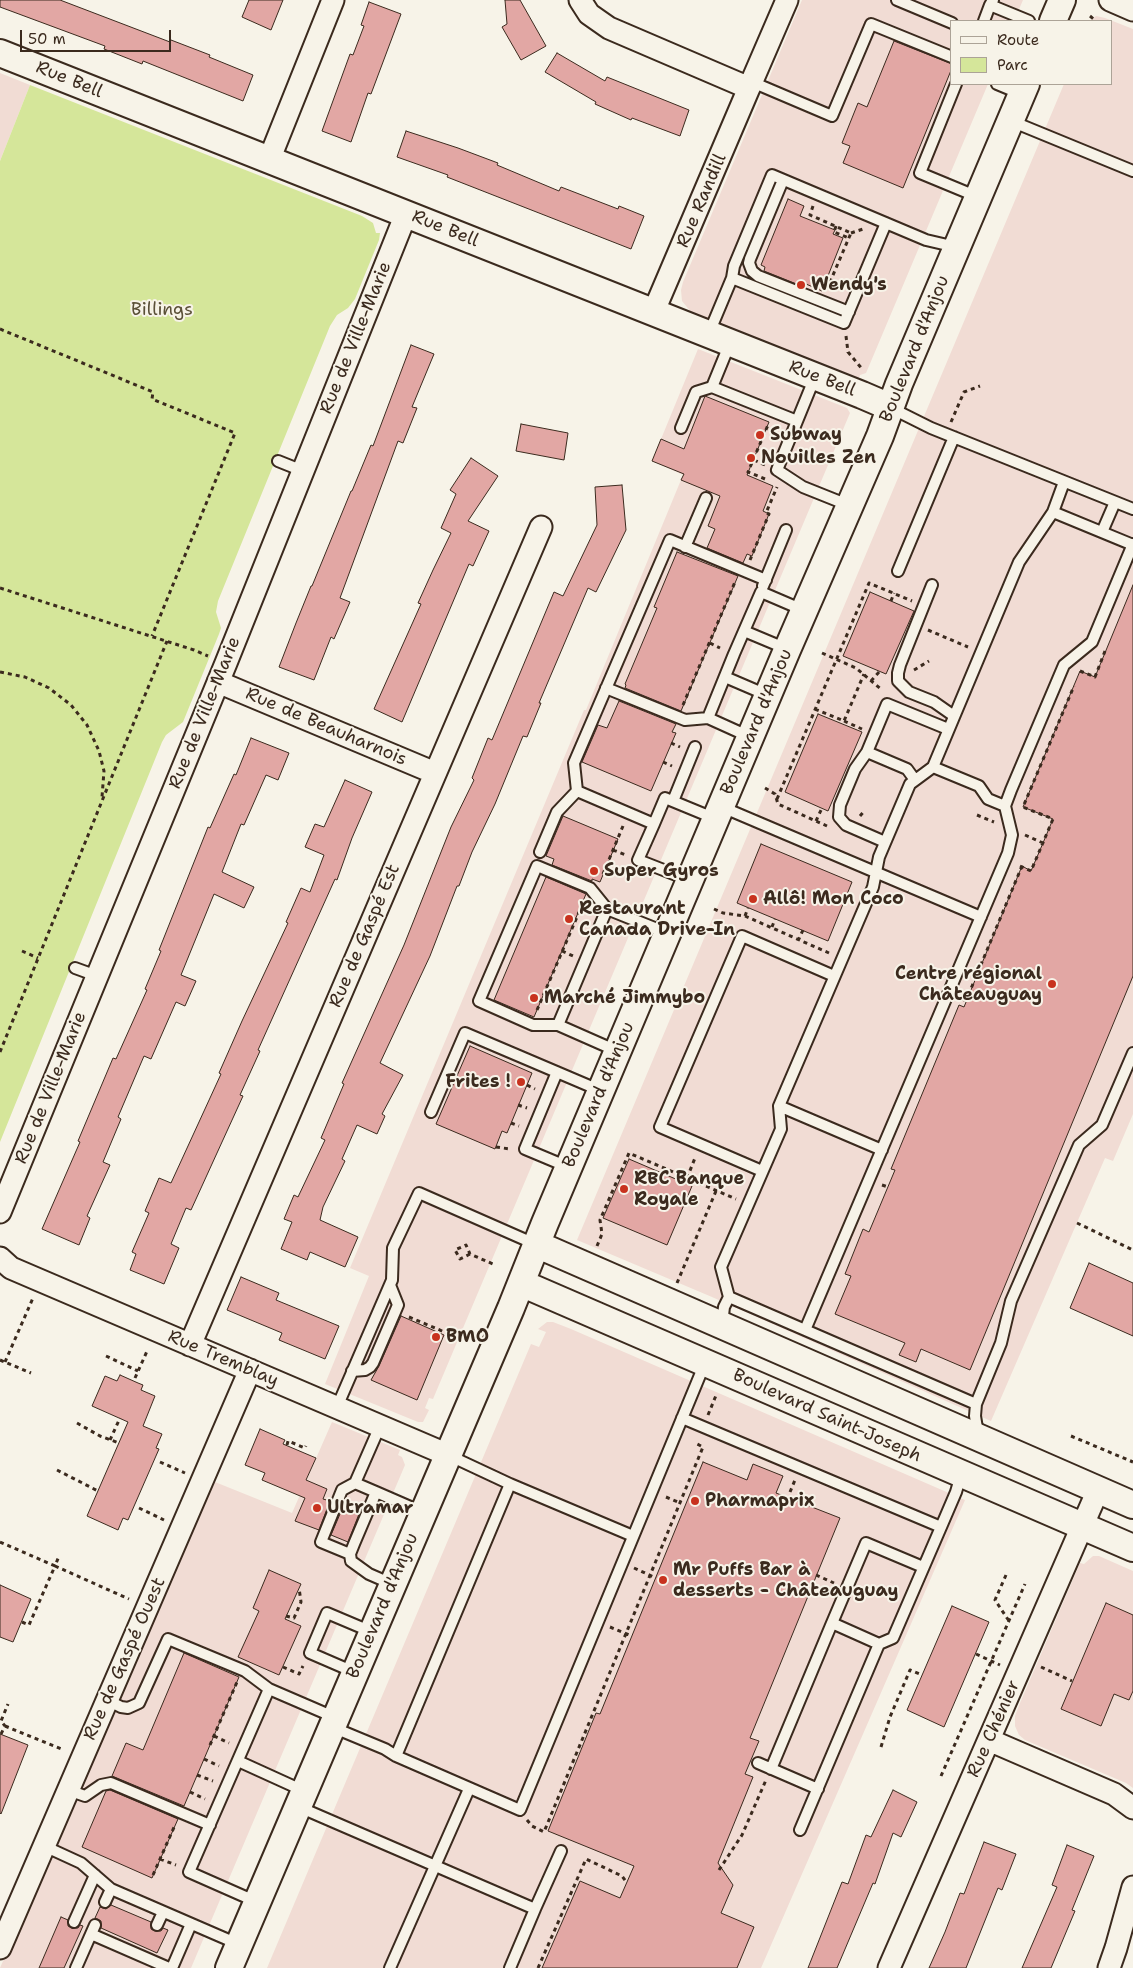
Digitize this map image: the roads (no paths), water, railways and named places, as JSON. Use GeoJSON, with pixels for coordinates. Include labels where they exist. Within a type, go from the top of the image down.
{"type":"FeatureCollection","features":[{"type":"Feature","properties":{"kind":"street"},"geometry":{"type":"LineString","coordinates":[[269,160],[333,0]]}},
{"type":"Feature","properties":{"kind":"street"},"geometry":{"type":"LineString","coordinates":[[580,0],[589,14],[609,28],[750,85]]}},
{"type":"Feature","properties":{"kind":"street","name":"Rue Randill"},"geometry":{"type":"LineString","coordinates":[[654,313],[787,0]]}},
{"type":"Feature","properties":{"kind":"street"},"geometry":{"type":"LineString","coordinates":[[1053,20],[1062,0]]}},
{"type":"Feature","properties":{"kind":"street"},"geometry":{"type":"LineString","coordinates":[[1110,0],[1133,10]]}},
{"type":"Feature","properties":{"kind":"street","name":"Rue Bell"},"geometry":{"type":"LineString","coordinates":[[0,53],[815,376],[890,408]]}},
{"type":"Feature","properties":{"kind":"street","name":"Boulevard d'Anjou"},"geometry":{"type":"LineString","coordinates":[[229,1968],[521,1283],[600,1090],[668,934],[750,737],[880,436],[1024,89]]}},
{"type":"Feature","properties":{"kind":"street","name":"Rue de Ville-Marie"},"geometry":{"type":"LineString","coordinates":[[0,1212],[218,682],[406,214]]}},
{"type":"Feature","properties":{"kind":"street","name":"Rue de Gaspé Est"},"geometry":{"type":"LineString","coordinates":[[190,1345],[541,527]]}},
{"type":"Feature","properties":{"kind":"street","name":"Rue de Beauharnois"},"geometry":{"type":"LineString","coordinates":[[218,682],[435,773]]}},
{"type":"Feature","properties":{"kind":"street"},"geometry":{"type":"LineString","coordinates":[[536,1244],[1133,1505]]}},
{"type":"Feature","properties":{"kind":"street","name":"Rue Tremblay"},"geometry":{"type":"LineString","coordinates":[[0,1258],[11,1268],[448,1455]]}},
{"type":"Feature","properties":{"kind":"street","name":"Boulevard Saint-Joseph"},"geometry":{"type":"LineString","coordinates":[[521,1283],[1133,1548]]}},
{"type":"Feature","properties":{"kind":"street"},"geometry":{"type":"LineString","coordinates":[[705,1363],[721,1326]]}},
{"type":"Feature","properties":{"kind":"street","name":"Rue de Gaspé Ouest"},"geometry":{"type":"LineString","coordinates":[[0,1948],[250,1370]]}},
{"type":"Feature","properties":{"kind":"street"},"geometry":{"type":"LineString","coordinates":[[961,1474],[977,1437]]}},
{"type":"Feature","properties":{"kind":"street","name":"Rue Chénier"},"geometry":{"type":"LineString","coordinates":[[889,1968],[989,1740],[1027,1669],[1098,1490]]}},
{"type":"Feature","properties":{"kind":"street"},"geometry":{"type":"LineString","coordinates":[[989,1740],[1114,1794],[1133,1808]]}},
{"type":"Feature","properties":{"kind":"street"},"geometry":{"type":"LineString","coordinates":[[1109,1968],[1133,1887]]}},
{"type":"Feature","properties":{"kind":"lane"},"geometry":{"type":"LineString","coordinates":[[897,0],[914,3],[950,22]]}},
{"type":"Feature","properties":{"kind":"lane"},"geometry":{"type":"LineString","coordinates":[[984,20],[992,2],[1027,20]]}},
{"type":"Feature","properties":{"kind":"lane"},"geometry":{"type":"LineString","coordinates":[[750,85],[832,116],[871,24],[950,56]]}},
{"type":"Feature","properties":{"kind":"lane"},"geometry":{"type":"LineString","coordinates":[[956,85],[920,173],[978,197]]}},
{"type":"Feature","properties":{"kind":"lane"},"geometry":{"type":"LineString","coordinates":[[1002,85],[1024,89]]}},
{"type":"Feature","properties":{"kind":"lane"},"geometry":{"type":"LineString","coordinates":[[1011,120],[1133,171]]}},
{"type":"Feature","properties":{"kind":"lane"},"geometry":{"type":"LineString","coordinates":[[712,387],[719,339],[734,266],[772,175],[926,240],[957,247]]}},
{"type":"Feature","properties":{"kind":"lane"},"geometry":{"type":"LineString","coordinates":[[783,180],[750,258],[749,263],[752,271],[758,276],[849,312]]}},
{"type":"Feature","properties":{"kind":"lane"},"geometry":{"type":"LineString","coordinates":[[732,278],[844,324],[886,223]]}},
{"type":"Feature","properties":{"kind":"lane"},"geometry":{"type":"LineString","coordinates":[[815,376],[777,470],[803,487],[849,506]]}},
{"type":"Feature","properties":{"kind":"lane"},"geometry":{"type":"LineString","coordinates":[[681,428],[696,392],[712,387],[797,421]]}},
{"type":"Feature","properties":{"kind":"lane"},"geometry":{"type":"LineString","coordinates":[[890,408],[950,436],[1133,509]]}},
{"type":"Feature","properties":{"kind":"lane"},"geometry":{"type":"LineString","coordinates":[[898,571],[950,436]]}},
{"type":"Feature","properties":{"kind":"lane"},"geometry":{"type":"LineString","coordinates":[[278,461],[303,471]]}},
{"type":"Feature","properties":{"kind":"lane"},"geometry":{"type":"LineString","coordinates":[[721,1326],[724,1308],[729,1297],[722,1267],[781,1129],[779,1106],[873,887],[879,857],[885,842],[910,784],[933,767],[1019,562],[1053,512],[1064,482]]}},
{"type":"Feature","properties":{"kind":"lane"},"geometry":{"type":"LineString","coordinates":[[685,547],[706,498]]}},
{"type":"Feature","properties":{"kind":"lane"},"geometry":{"type":"LineString","coordinates":[[1102,532],[1115,502]]}},
{"type":"Feature","properties":{"kind":"lane"},"geometry":{"type":"LineString","coordinates":[[805,1330],[1011,843],[1012,835],[1005,806],[1064,665],[1092,642],[1133,544],[1053,512]]}},
{"type":"Feature","properties":{"kind":"lane"},"geometry":{"type":"LineString","coordinates":[[708,718],[786,530]]}},
{"type":"Feature","properties":{"kind":"lane"},"geometry":{"type":"LineString","coordinates":[[540,852],[557,812],[577,791],[574,763],[670,540],[766,580]]}},
{"type":"Feature","properties":{"kind":"lane"},"geometry":{"type":"LineString","coordinates":[[932,586],[900,665],[898,681],[909,692],[934,702],[954,716]]}},
{"type":"Feature","properties":{"kind":"lane"},"geometry":{"type":"LineString","coordinates":[[761,592],[804,610]]}},
{"type":"Feature","properties":{"kind":"lane"},"geometry":{"type":"LineString","coordinates":[[744,631],[787,650]]}},
{"type":"Feature","properties":{"kind":"lane"},"geometry":{"type":"LineString","coordinates":[[725,677],[768,696]]}},
{"type":"Feature","properties":{"kind":"lane"},"geometry":{"type":"LineString","coordinates":[[606,688],[685,720],[708,718],[750,737]]}},
{"type":"Feature","properties":{"kind":"lane"},"geometry":{"type":"LineString","coordinates":[[885,842],[846,825],[839,817],[840,805],[855,769],[867,752],[887,704],[948,729]]}},
{"type":"Feature","properties":{"kind":"lane"},"geometry":{"type":"LineString","coordinates":[[673,801],[695,747]]}},
{"type":"Feature","properties":{"kind":"lane"},"geometry":{"type":"LineString","coordinates":[[867,752],[906,769],[915,780]]}},
{"type":"Feature","properties":{"kind":"lane"},"geometry":{"type":"LineString","coordinates":[[933,767],[979,786],[988,800],[1005,806]]}},
{"type":"Feature","properties":{"kind":"lane"},"geometry":{"type":"LineString","coordinates":[[577,791],[654,824]]}},
{"type":"Feature","properties":{"kind":"lane"},"geometry":{"type":"LineString","coordinates":[[690,881],[638,860],[665,798],[718,813],[876,872],[981,917]]}},
{"type":"Feature","properties":{"kind":"lane"},"geometry":{"type":"LineString","coordinates":[[618,1051],[558,1025],[533,1024],[479,1002],[537,866],[590,888],[607,909],[668,934]]}},
{"type":"Feature","properties":{"kind":"lane"},"geometry":{"type":"LineString","coordinates":[[558,1025],[607,909]]}},
{"type":"Feature","properties":{"kind":"lane"},"geometry":{"type":"LineString","coordinates":[[762,1171],[660,1127],[742,936],[834,976]]}},
{"type":"Feature","properties":{"kind":"lane"},"geometry":{"type":"LineString","coordinates":[[75,968],[97,976]]}},
{"type":"Feature","properties":{"kind":"lane"},"geometry":{"type":"LineString","coordinates":[[431,1112],[465,1033],[600,1090]]}},
{"type":"Feature","properties":{"kind":"lane"},"geometry":{"type":"LineString","coordinates":[[977,1437],[979,1431],[975,1416],[976,1404],[1001,1343],[1011,1301],[1079,1146],[1102,1124],[1133,1053]]}},
{"type":"Feature","properties":{"kind":"lane"},"geometry":{"type":"LineString","coordinates":[[557,1072],[525,1148],[568,1167]]}},
{"type":"Feature","properties":{"kind":"lane"},"geometry":{"type":"LineString","coordinates":[[779,1106],[882,1150]]}},
{"type":"Feature","properties":{"kind":"lane"},"geometry":{"type":"LineString","coordinates":[[337,1408],[392,1280],[393,1248],[418,1192],[536,1244]]}},
{"type":"Feature","properties":{"kind":"lane"},"geometry":{"type":"LineString","coordinates":[[352,1371],[370,1368],[376,1356],[398,1305],[390,1285]]}},
{"type":"Feature","properties":{"kind":"lane"},"geometry":{"type":"LineString","coordinates":[[729,1297],[976,1404]]}},
{"type":"Feature","properties":{"kind":"lane"},"geometry":{"type":"LineString","coordinates":[[107,1700],[128,1708],[139,1704],[168,1639],[245,1671],[269,1689],[396,1756],[520,1810],[705,1363]]}},
{"type":"Feature","properties":{"kind":"lane"},"geometry":{"type":"LineString","coordinates":[[682,1418],[941,1526]]}},
{"type":"Feature","properties":{"kind":"lane"},"geometry":{"type":"LineString","coordinates":[[350,1554],[321,1542],[335,1515],[342,1490],[355,1483],[380,1426]]}},
{"type":"Feature","properties":{"kind":"lane"},"geometry":{"type":"LineString","coordinates":[[448,1455],[510,1484],[633,1536]]}},
{"type":"Feature","properties":{"kind":"lane"},"geometry":{"type":"LineString","coordinates":[[800,1830],[879,1644],[893,1638],[956,1492],[961,1474]]}},
{"type":"Feature","properties":{"kind":"lane"},"geometry":{"type":"LineString","coordinates":[[355,1483],[423,1512]]}},
{"type":"Feature","properties":{"kind":"lane"},"geometry":{"type":"LineString","coordinates":[[396,1756],[510,1484]]}},
{"type":"Feature","properties":{"kind":"lane"},"geometry":{"type":"LineString","coordinates":[[376,1492],[359,1525],[350,1554],[351,1561],[363,1571],[392,1584]]}},
{"type":"Feature","properties":{"kind":"lane"},"geometry":{"type":"LineString","coordinates":[[771,1769],[866,1543],[923,1567]]}},
{"type":"Feature","properties":{"kind":"lane"},"geometry":{"type":"LineString","coordinates":[[354,1672],[310,1652],[327,1613],[372,1632]]}},
{"type":"Feature","properties":{"kind":"lane"},"geometry":{"type":"LineString","coordinates":[[832,1624],[879,1644]]}},
{"type":"Feature","properties":{"kind":"lane"},"geometry":{"type":"LineString","coordinates":[[257,1902],[189,1872],[269,1689]]}},
{"type":"Feature","properties":{"kind":"lane"},"geometry":{"type":"LineString","coordinates":[[238,1761],[301,1799],[435,1866],[535,1909]]}},
{"type":"Feature","properties":{"kind":"lane"},"geometry":{"type":"LineString","coordinates":[[758,1763],[818,1789]]}},
{"type":"Feature","properties":{"kind":"lane"},"geometry":{"type":"LineString","coordinates":[[68,1790],[85,1796],[101,1785],[111,1783],[210,1825]]}},
{"type":"Feature","properties":{"kind":"lane"},"geometry":{"type":"LineString","coordinates":[[390,1968],[469,1789]]}},
{"type":"Feature","properties":{"kind":"lane"},"geometry":{"type":"LineString","coordinates":[[44,1846],[81,1863],[111,1889],[239,1944]]}},
{"type":"Feature","properties":{"kind":"lane"},"geometry":{"type":"LineString","coordinates":[[510,1968],[560,1851]]}},
{"type":"Feature","properties":{"kind":"lane"},"geometry":{"type":"LineString","coordinates":[[74,1922],[95,1874]]}},
{"type":"Feature","properties":{"kind":"lane"},"geometry":{"type":"LineString","coordinates":[[105,1902],[111,1889]]}},
{"type":"Feature","properties":{"kind":"lane"},"geometry":{"type":"LineString","coordinates":[[157,1925],[163,1912]]}},
{"type":"Feature","properties":{"kind":"lane"},"geometry":{"type":"LineString","coordinates":[[76,1968],[93,1930],[145,1953],[170,1968],[191,1924]]}},
{"type":"Feature","properties":{"kind":"place","name":"Wendy's"},"geometry":{"type":"Point","coordinates":[801,285]}},
{"type":"Feature","properties":{"kind":"place","name":"Subway"},"geometry":{"type":"Point","coordinates":[760,435]}},
{"type":"Feature","properties":{"kind":"place","name":"Nouilles Zen"},"geometry":{"type":"Point","coordinates":[751,458]}},
{"type":"Feature","properties":{"kind":"place","name":"Super Gyros"},"geometry":{"type":"Point","coordinates":[594,871]}},
{"type":"Feature","properties":{"kind":"place","name":"Allô! Mon Coco"},"geometry":{"type":"Point","coordinates":[753,899]}},
{"type":"Feature","properties":{"kind":"place","name":"Restaurant Canada Drive-In"},"geometry":{"type":"Point","coordinates":[569,919]}},
{"type":"Feature","properties":{"kind":"place","name":"Centre régional Châteauguay"},"geometry":{"type":"Point","coordinates":[1052,984]}},
{"type":"Feature","properties":{"kind":"place","name":"Marché Jimmybo"},"geometry":{"type":"Point","coordinates":[534,998]}},
{"type":"Feature","properties":{"kind":"place","name":"Frites !"},"geometry":{"type":"Point","coordinates":[521,1082]}},
{"type":"Feature","properties":{"kind":"place","name":"RBC Banque Royale"},"geometry":{"type":"Point","coordinates":[624,1189]}},
{"type":"Feature","properties":{"kind":"place","name":"BMO"},"geometry":{"type":"Point","coordinates":[436,1337]}},
{"type":"Feature","properties":{"kind":"place","name":"Pharmaprix"},"geometry":{"type":"Point","coordinates":[695,1501]}},
{"type":"Feature","properties":{"kind":"place","name":"Ultramar"},"geometry":{"type":"Point","coordinates":[317,1508]}},
{"type":"Feature","properties":{"kind":"place","name":"Mr Puffs Bar à desserts - Châteauguay"},"geometry":{"type":"Point","coordinates":[663,1580]}},
{"type":"Feature","properties":{"kind":"park label","name":"Billings"},"geometry":{"type":"Point","coordinates":[162,310]}}]}
